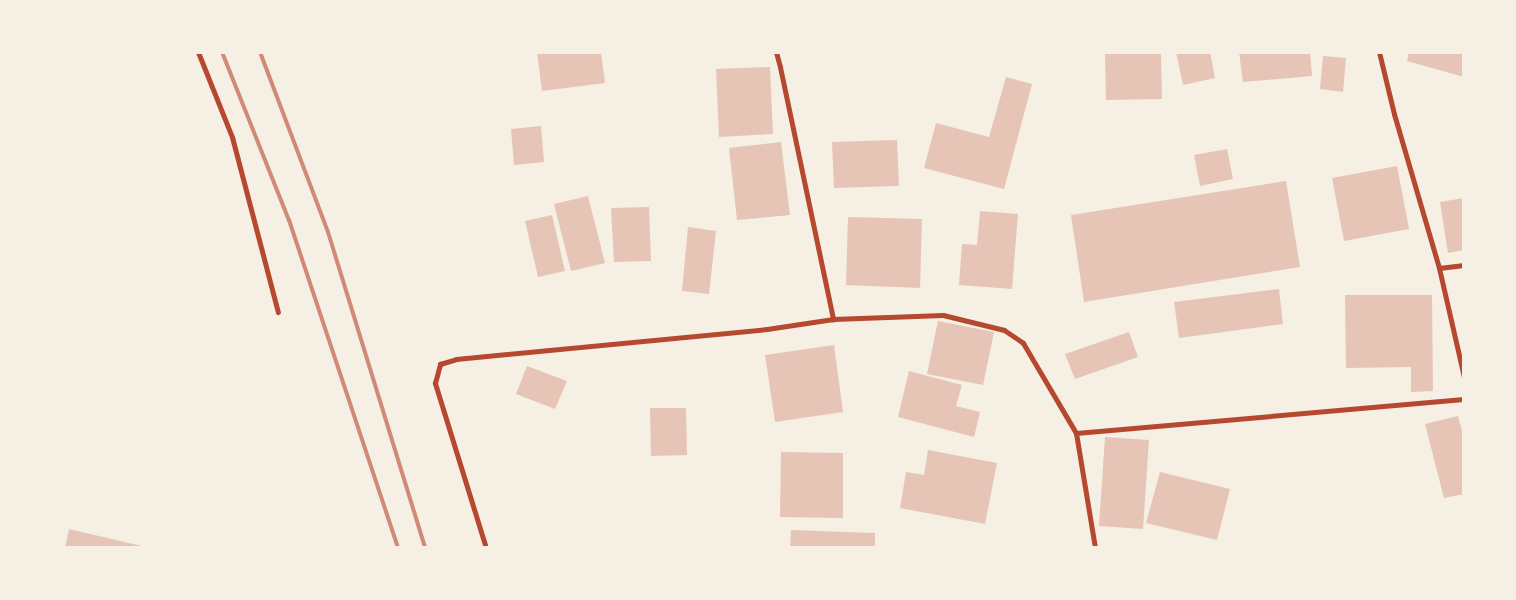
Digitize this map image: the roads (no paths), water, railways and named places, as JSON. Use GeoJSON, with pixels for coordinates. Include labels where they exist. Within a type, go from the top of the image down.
{"type":"FeatureCollection","features":[{"type":"Feature","properties":{"kind":"street"},"geometry":{"type":"LineString","coordinates":[[198,52],[232,137],[278,312]]}},
{"type":"Feature","properties":{"kind":"street"},"geometry":{"type":"LineString","coordinates":[[776,52],[833,319]]}},
{"type":"Feature","properties":{"kind":"street"},"geometry":{"type":"LineString","coordinates":[[1379,52],[1394,114],[1439,268],[1464,377]]}},
{"type":"Feature","properties":{"kind":"street"},"geometry":{"type":"LineString","coordinates":[[1439,268],[1464,265]]}},
{"type":"Feature","properties":{"kind":"street"},"geometry":{"type":"LineString","coordinates":[[486,548],[435,383],[440,364],[456,359],[766,328],[833,319],[943,315],[1004,330],[1023,343],[1076,433],[1095,548]]}},
{"type":"Feature","properties":{"kind":"street"},"geometry":{"type":"LineString","coordinates":[[1076,433],[1464,399]]}},
{"type":"Feature","properties":{"kind":"railway"},"geometry":{"type":"LineString","coordinates":[[222,52],[289,220],[398,548]]}},
{"type":"Feature","properties":{"kind":"railway"},"geometry":{"type":"LineString","coordinates":[[260,52],[328,232],[425,548]]}}]}
